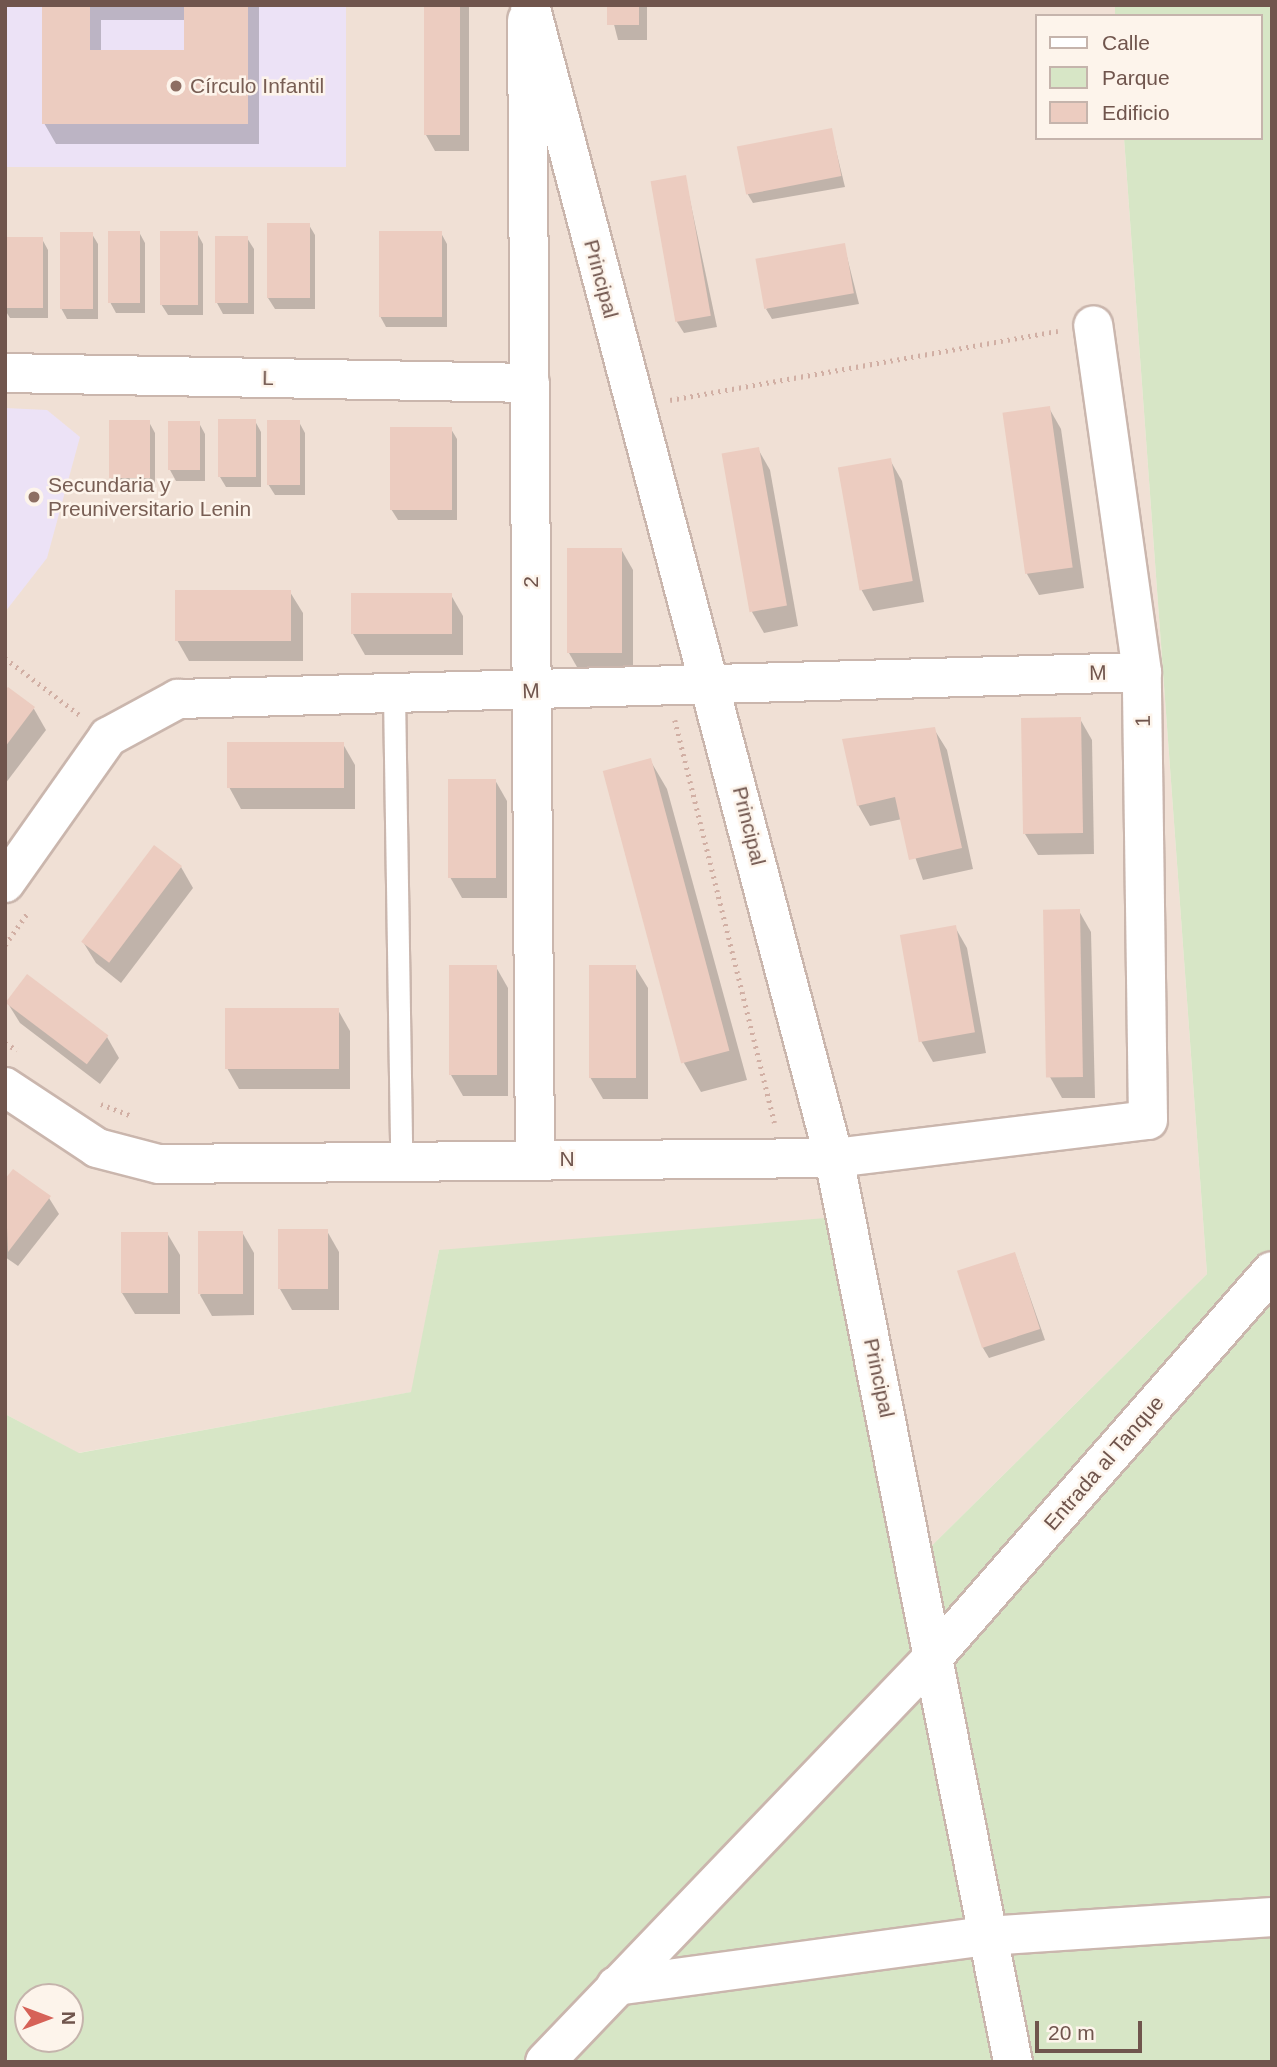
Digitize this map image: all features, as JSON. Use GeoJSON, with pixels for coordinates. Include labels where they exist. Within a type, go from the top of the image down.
{"type":"FeatureCollection","features":[{"type":"Feature","properties":{"kind":"street","name":"2"},"geometry":{"type":"LineString","coordinates":[[529,5],[535,1159]]}},
{"type":"Feature","properties":{"kind":"street","name":"Principal"},"geometry":{"type":"LineString","coordinates":[[529,5],[713,684],[834,1158],[936,1654],[987,1936],[1013,2062]]}},
{"type":"Feature","properties":{"kind":"street","name":"1"},"geometry":{"type":"LineString","coordinates":[[1093,325],[1142,672],[1148,1120]]}},
{"type":"Feature","properties":{"kind":"street","name":"L"},"geometry":{"type":"LineString","coordinates":[[5,373],[530,383]]}},
{"type":"Feature","properties":{"kind":"street","name":"M"},"geometry":{"type":"LineString","coordinates":[[17,897],[108,737],[140,716],[178,699],[1142,672]]}},
{"type":"Feature","properties":{"kind":"street","name":"N"},"geometry":{"type":"LineString","coordinates":[[5,1087],[97,1148],[159,1164],[834,1158],[1148,1120]]}},
{"type":"Feature","properties":{"kind":"street","name":"Entrada al Tanque"},"geometry":{"type":"LineString","coordinates":[[545,2062],[936,1654],[1272,1271]]}},
{"type":"Feature","properties":{"kind":"street"},"geometry":{"type":"LineString","coordinates":[[616,1986],[987,1936],[1272,1917]]}},
{"type":"Feature","properties":{"kind":"lane"},"geometry":{"type":"LineString","coordinates":[[394,694],[401,1161]]}},
{"type":"Feature","properties":{"kind":"path"},"geometry":{"type":"LineString","coordinates":[[669,400],[1093,325]]}},
{"type":"Feature","properties":{"kind":"path"},"geometry":{"type":"LineString","coordinates":[[5,658],[81,717]]}},
{"type":"Feature","properties":{"kind":"path"},"geometry":{"type":"LineString","coordinates":[[74,728],[81,717],[90,711]]}},
{"type":"Feature","properties":{"kind":"path"},"geometry":{"type":"LineString","coordinates":[[5,945],[17,897]]}},
{"type":"Feature","properties":{"kind":"shaded area"},"geometry":{"type":"Polygon","coordinates":[[[5,5],[1115,5],[1115,14],[1036,14],[1036,140],[1124,140],[1207,1274],[898,1579],[439,1250],[412,1392],[78,1453],[5,1414],[5,5]]]}},
{"type":"Feature","properties":{"kind":"shaded area","name":"Círculo Infantil"},"geometry":{"type":"Polygon","coordinates":[[[5,5],[346,5],[346,167],[5,167],[5,5]]]}},
{"type":"Feature","properties":{"kind":"shaded area","name":"Secundaria y Preuniversitario Lenin"},"geometry":{"type":"Polygon","coordinates":[[[5,408],[47,410],[80,437],[47,558],[5,612],[5,408]]]}},
{"type":"Feature","properties":{"kind":"green space"},"geometry":{"type":"Polygon","coordinates":[[[1115,5],[1272,5],[1272,2062],[5,2062],[5,1414],[79,1453],[411,1392],[439,1250],[826,1218],[898,1579],[1207,1274],[1124,140],[1263,140],[1263,14],[1115,14],[1115,5]]]}},
{"type":"Feature","properties":{"kind":"building"},"geometry":{"type":"Polygon","coordinates":[[[42,5],[90,5],[90,50],[184,50],[184,5],[248,5],[248,124],[42,124],[42,5]]]}},
{"type":"Feature","properties":{"kind":"building"},"geometry":{"type":"Polygon","coordinates":[[[424,5],[460,5],[460,135],[424,135],[424,5]]]}},
{"type":"Feature","properties":{"kind":"building"},"geometry":{"type":"Polygon","coordinates":[[[607,5],[639,5],[639,25],[607,25],[607,5]]]}},
{"type":"Feature","properties":{"kind":"building"},"geometry":{"type":"Polygon","coordinates":[[[832,128],[841,176],[746,195],[737,147],[832,128]]]}},
{"type":"Feature","properties":{"kind":"building"},"geometry":{"type":"Polygon","coordinates":[[[686,175],[711,316],[675,322],[651,181],[686,175]]]}},
{"type":"Feature","properties":{"kind":"building"},"geometry":{"type":"Polygon","coordinates":[[[267,223],[310,223],[310,298],[267,298],[267,223]]]}},
{"type":"Feature","properties":{"kind":"building"},"geometry":{"type":"Polygon","coordinates":[[[108,231],[140,231],[140,303],[108,303],[108,231]]]}},
{"type":"Feature","properties":{"kind":"building"},"geometry":{"type":"Polygon","coordinates":[[[160,231],[198,231],[198,305],[160,305],[160,231]]]}},
{"type":"Feature","properties":{"kind":"building"},"geometry":{"type":"Polygon","coordinates":[[[379,231],[442,231],[442,317],[379,317],[379,231]]]}},
{"type":"Feature","properties":{"kind":"building"},"geometry":{"type":"Polygon","coordinates":[[[60,232],[93,232],[93,309],[60,309],[60,232]]]}},
{"type":"Feature","properties":{"kind":"building"},"geometry":{"type":"Polygon","coordinates":[[[215,236],[248,236],[248,303],[215,303],[215,236]]]}},
{"type":"Feature","properties":{"kind":"building"},"geometry":{"type":"Polygon","coordinates":[[[5,237],[43,237],[43,308],[5,308],[5,237]]]}},
{"type":"Feature","properties":{"kind":"building"},"geometry":{"type":"Polygon","coordinates":[[[845,243],[854,293],[764,309],[755,259],[845,243]]]}},
{"type":"Feature","properties":{"kind":"building"},"geometry":{"type":"Polygon","coordinates":[[[1050,406],[1073,567],[1025,574],[1002,413],[1050,406]]]}},
{"type":"Feature","properties":{"kind":"building"},"geometry":{"type":"Polygon","coordinates":[[[218,419],[256,419],[256,477],[218,477],[218,419]]]}},
{"type":"Feature","properties":{"kind":"building"},"geometry":{"type":"Polygon","coordinates":[[[109,420],[150,420],[150,478],[109,478],[109,420]]]}},
{"type":"Feature","properties":{"kind":"building"},"geometry":{"type":"Polygon","coordinates":[[[267,420],[300,420],[300,485],[267,485],[267,420]]]}},
{"type":"Feature","properties":{"kind":"building"},"geometry":{"type":"Polygon","coordinates":[[[168,421],[200,421],[200,470],[168,470],[168,421]]]}},
{"type":"Feature","properties":{"kind":"building"},"geometry":{"type":"Polygon","coordinates":[[[390,427],[452,427],[452,510],[390,510],[390,427]]]}},
{"type":"Feature","properties":{"kind":"building"},"geometry":{"type":"Polygon","coordinates":[[[759,447],[787,606],[750,612],[722,454],[759,447]]]}},
{"type":"Feature","properties":{"kind":"building"},"geometry":{"type":"Polygon","coordinates":[[[891,458],[913,581],[860,590],[838,467],[891,458]]]}},
{"type":"Feature","properties":{"kind":"building"},"geometry":{"type":"Polygon","coordinates":[[[567,548],[622,548],[622,653],[567,653],[567,548]]]}},
{"type":"Feature","properties":{"kind":"building"},"geometry":{"type":"Polygon","coordinates":[[[175,590],[291,590],[291,641],[175,641],[175,590]]]}},
{"type":"Feature","properties":{"kind":"building"},"geometry":{"type":"Polygon","coordinates":[[[351,593],[452,593],[452,634],[351,634],[351,593]]]}},
{"type":"Feature","properties":{"kind":"building"},"geometry":{"type":"Polygon","coordinates":[[[8,687],[35,707],[5,747],[5,690],[8,687]]]}},
{"type":"Feature","properties":{"kind":"building"},"geometry":{"type":"Polygon","coordinates":[[[1081,717],[1083,833],[1023,834],[1021,718],[1081,717]]]}},
{"type":"Feature","properties":{"kind":"building"},"geometry":{"type":"Polygon","coordinates":[[[935,727],[962,848],[909,860],[895,797],[857,806],[842,739],[935,727]]]}},
{"type":"Feature","properties":{"kind":"building"},"geometry":{"type":"Polygon","coordinates":[[[227,742],[344,742],[344,788],[227,788],[227,742]]]}},
{"type":"Feature","properties":{"kind":"building"},"geometry":{"type":"Polygon","coordinates":[[[651,758],[729,1051],[681,1064],[603,771],[651,758]]]}},
{"type":"Feature","properties":{"kind":"building"},"geometry":{"type":"Polygon","coordinates":[[[448,779],[496,779],[496,878],[448,878],[448,779]]]}},
{"type":"Feature","properties":{"kind":"building"},"geometry":{"type":"Polygon","coordinates":[[[154,845],[182,866],[109,963],[81,942],[154,845]]]}},
{"type":"Feature","properties":{"kind":"building"},"geometry":{"type":"Polygon","coordinates":[[[1080,909],[1083,1077],[1046,1078],[1043,910],[1080,909]]]}},
{"type":"Feature","properties":{"kind":"building"},"geometry":{"type":"Polygon","coordinates":[[[956,925],[975,1032],[919,1042],[900,935],[956,925]]]}},
{"type":"Feature","properties":{"kind":"building"},"geometry":{"type":"Polygon","coordinates":[[[449,965],[497,965],[497,1075],[449,1075],[449,965]]]}},
{"type":"Feature","properties":{"kind":"building"},"geometry":{"type":"Polygon","coordinates":[[[589,965],[636,965],[636,1078],[589,1078],[589,965]]]}},
{"type":"Feature","properties":{"kind":"building"},"geometry":{"type":"Polygon","coordinates":[[[27,974],[108,1035],[87,1064],[5,1003],[27,974]]]}},
{"type":"Feature","properties":{"kind":"building"},"geometry":{"type":"Polygon","coordinates":[[[225,1008],[339,1008],[339,1069],[225,1069],[225,1008]]]}},
{"type":"Feature","properties":{"kind":"building"},"geometry":{"type":"Polygon","coordinates":[[[13,1169],[51,1196],[8,1252],[5,1179],[13,1169]]]}},
{"type":"Feature","properties":{"kind":"building"},"geometry":{"type":"Polygon","coordinates":[[[278,1229],[328,1229],[328,1289],[278,1289],[278,1229]]]}},
{"type":"Feature","properties":{"kind":"building"},"geometry":{"type":"Polygon","coordinates":[[[198,1231],[243,1231],[243,1294],[198,1294],[198,1231]]]}},
{"type":"Feature","properties":{"kind":"building"},"geometry":{"type":"Polygon","coordinates":[[[121,1232],[168,1232],[168,1293],[121,1293],[121,1232]]]}},
{"type":"Feature","properties":{"kind":"building"},"geometry":{"type":"Polygon","coordinates":[[[1015,1252],[1040,1329],[982,1348],[957,1271],[1015,1252]]]}},
{"type":"Feature","properties":{"kind":"place","name":"Círculo Infantil"},"geometry":{"type":"Point","coordinates":[176,86]}},
{"type":"Feature","properties":{"kind":"place","name":"Secundaria y Preuniversitario Lenin"},"geometry":{"type":"Point","coordinates":[34,497]}}]}
